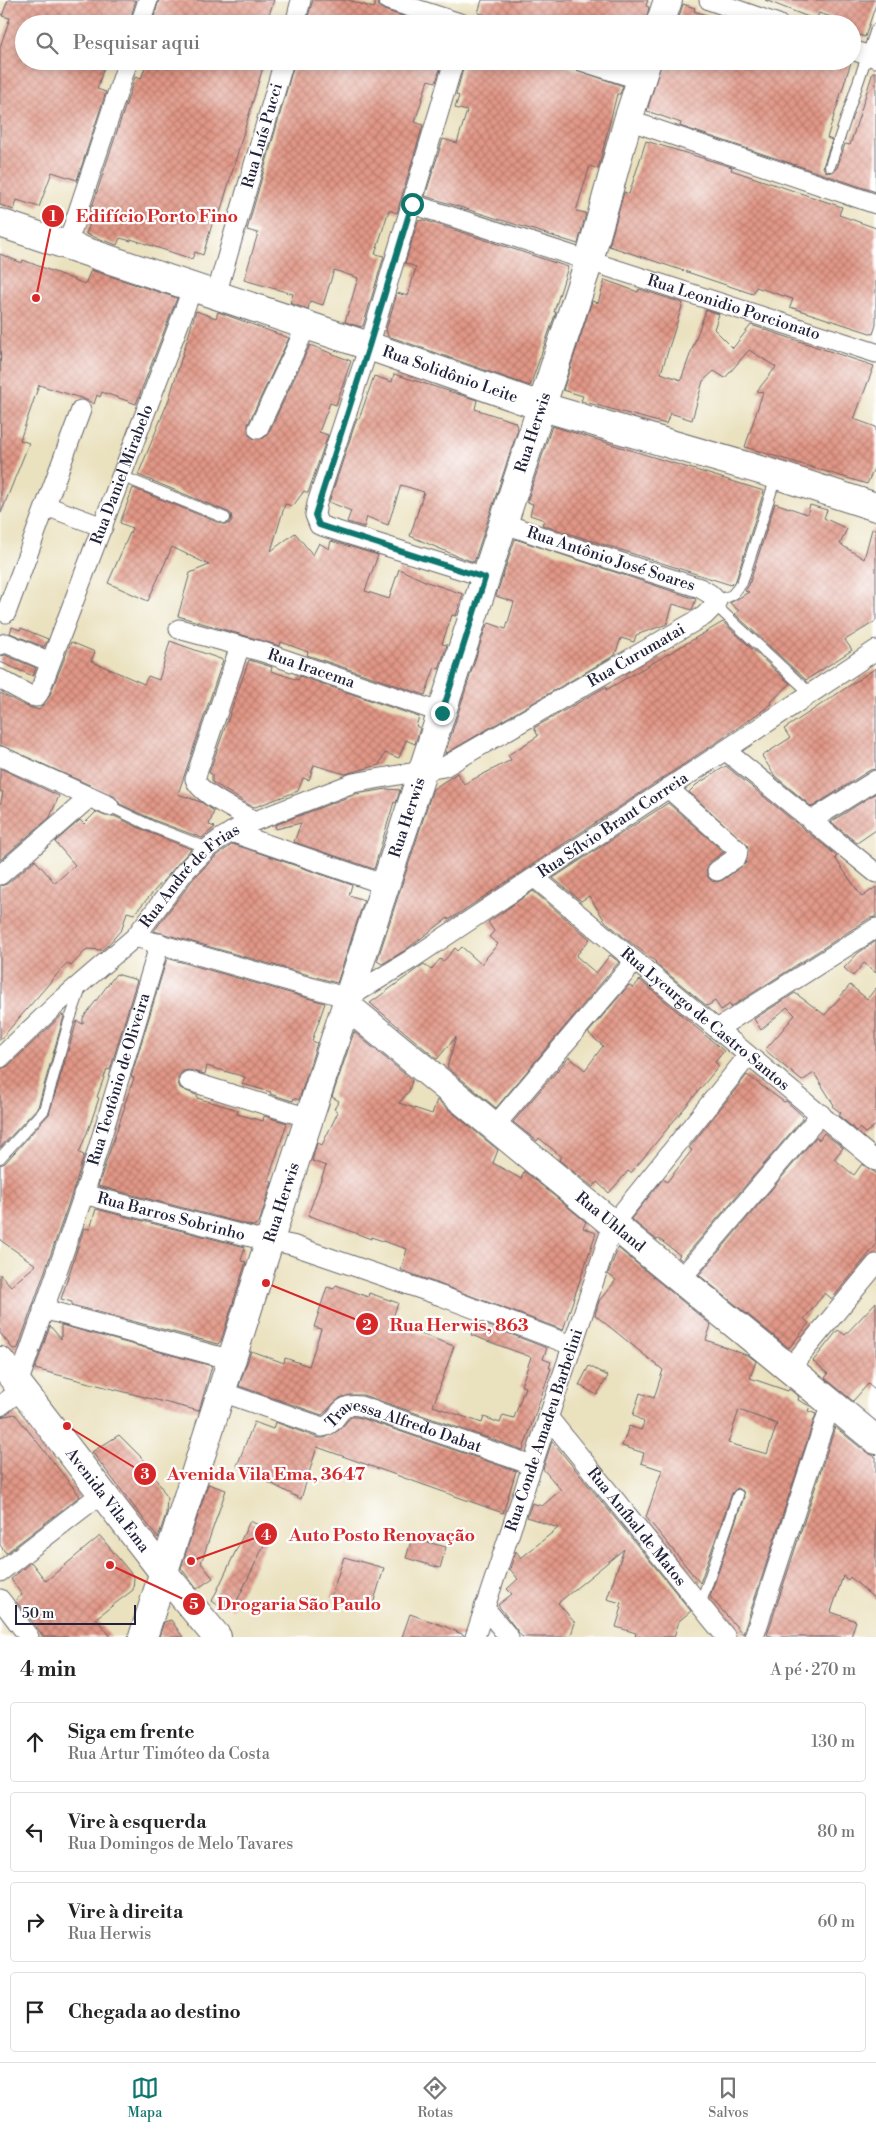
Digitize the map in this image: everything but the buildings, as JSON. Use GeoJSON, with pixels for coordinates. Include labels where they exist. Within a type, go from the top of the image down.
{"type":"FeatureCollection","features":[{"type":"Feature","properties":{"kind":"main road"},"geometry":{"type":"LineString","coordinates":[[663,15],[668,0]]}},
{"type":"Feature","properties":{"kind":"main road","name":"Rua Herwis"},"geometry":{"type":"LineString","coordinates":[[142,1637],[309,1118],[589,261],[628,120],[644,71]]}},
{"type":"Feature","properties":{"kind":"main road","name":"Rua Solidônio Leite"},"geometry":{"type":"LineString","coordinates":[[0,223],[369,346],[542,407],[777,475],[876,507]]}},
{"type":"Feature","properties":{"kind":"main road","name":"Rua Uhland"},"geometry":{"type":"LineString","coordinates":[[347,1002],[494,1128],[876,1440]]}},
{"type":"Feature","properties":{"kind":"main road","name":"Avenida Vila Ema"},"geometry":{"type":"LineString","coordinates":[[0,1361],[163,1572],[217,1637]]}},
{"type":"Feature","properties":{"kind":"street"},"geometry":{"type":"LineString","coordinates":[[143,15],[148,0]]}},
{"type":"Feature","properties":{"kind":"street"},"geometry":{"type":"LineString","coordinates":[[297,15],[302,0]]}},
{"type":"Feature","properties":{"kind":"street"},"geometry":{"type":"LineString","coordinates":[[388,0],[435,15]]}},
{"type":"Feature","properties":{"kind":"street"},"geometry":{"type":"LineString","coordinates":[[709,0],[752,15]]}},
{"type":"Feature","properties":{"kind":"street"},"geometry":{"type":"LineString","coordinates":[[67,245],[125,70]]}},
{"type":"Feature","properties":{"kind":"street","name":"Rua Luís Pucci"},"geometry":{"type":"LineString","coordinates":[[204,291],[281,70]]}},
{"type":"Feature","properties":{"kind":"street"},"geometry":{"type":"LineString","coordinates":[[451,70],[369,346],[317,503],[315,515],[319,525],[485,578]]}},
{"type":"Feature","properties":{"kind":"street"},"geometry":{"type":"LineString","coordinates":[[628,120],[876,204]]}},
{"type":"Feature","properties":{"kind":"street","name":"Rua Leonidio Porcionato"},"geometry":{"type":"LineString","coordinates":[[412,204],[876,353]]}},
{"type":"Feature","properties":{"kind":"street","name":"Rua Daniel Mirabelo"},"geometry":{"type":"LineString","coordinates":[[0,680],[36,697],[103,527],[121,476],[204,291]]}},
{"type":"Feature","properties":{"kind":"street"},"geometry":{"type":"LineString","coordinates":[[258,429],[307,325]]}},
{"type":"Feature","properties":{"kind":"street"},"geometry":{"type":"LineString","coordinates":[[6,613],[81,410]]}},
{"type":"Feature","properties":{"kind":"street"},"geometry":{"type":"LineString","coordinates":[[46,506],[103,527]]}},
{"type":"Feature","properties":{"kind":"street","name":"Rua Antônio José Soares"},"geometry":{"type":"LineString","coordinates":[[503,522],[554,541],[700,588],[710,594],[716,603]]}},
{"type":"Feature","properties":{"kind":"street","name":"Rua Curumatai"},"geometry":{"type":"LineString","coordinates":[[423,770],[444,767],[480,748],[704,616],[716,603]]}},
{"type":"Feature","properties":{"kind":"street","name":"Rua Iracema"},"geometry":{"type":"LineString","coordinates":[[179,629],[272,655],[442,713]]}},
{"type":"Feature","properties":{"kind":"street"},"geometry":{"type":"LineString","coordinates":[[0,645],[6,643],[50,662]]}},
{"type":"Feature","properties":{"kind":"street"},"geometry":{"type":"LineString","coordinates":[[240,646],[195,779],[205,794],[254,821]]}},
{"type":"Feature","properties":{"kind":"street","name":"Rua Sílvio Brant Correia"},"geometry":{"type":"LineString","coordinates":[[347,1002],[876,650]]}},
{"type":"Feature","properties":{"kind":"street"},"geometry":{"type":"LineString","coordinates":[[726,751],[876,873]]}},
{"type":"Feature","properties":{"kind":"street"},"geometry":{"type":"LineString","coordinates":[[0,756],[109,806]]}},
{"type":"Feature","properties":{"kind":"street","name":"Rua André de Frias"},"geometry":{"type":"LineString","coordinates":[[0,1058],[58,1003],[136,937],[185,871],[208,848],[231,832],[254,821],[354,783],[423,770]]}},
{"type":"Feature","properties":{"kind":"street"},"geometry":{"type":"LineString","coordinates":[[812,820],[876,780]]}},
{"type":"Feature","properties":{"kind":"street"},"geometry":{"type":"LineString","coordinates":[[668,788],[738,850],[737,857],[717,871]]}},
{"type":"Feature","properties":{"kind":"street"},"geometry":{"type":"LineString","coordinates":[[0,876],[90,797]]}},
{"type":"Feature","properties":{"kind":"street"},"geometry":{"type":"LineString","coordinates":[[231,832],[386,885]]}},
{"type":"Feature","properties":{"kind":"street","name":"Rua Lycurgo de Castro Santos"},"geometry":{"type":"LineString","coordinates":[[534,878],[748,1056],[873,1153]]}},
{"type":"Feature","properties":{"kind":"street"},"geometry":{"type":"LineString","coordinates":[[717,1029],[876,928]]}},
{"type":"Feature","properties":{"kind":"street"},"geometry":{"type":"LineString","coordinates":[[136,937],[347,1002]]}},
{"type":"Feature","properties":{"kind":"street","name":"Rua Teotônio de Oliveira"},"geometry":{"type":"LineString","coordinates":[[20,1387],[83,1194],[160,943]]}},
{"type":"Feature","properties":{"kind":"street"},"geometry":{"type":"LineString","coordinates":[[494,1128],[635,962]]}},
{"type":"Feature","properties":{"kind":"street","name":"Rua Conde Amadeu Barbelini"},"geometry":{"type":"LineString","coordinates":[[475,1637],[613,1224],[748,1056]]}},
{"type":"Feature","properties":{"kind":"street"},"geometry":{"type":"LineString","coordinates":[[189,1081],[309,1118]]}},
{"type":"Feature","properties":{"kind":"street"},"geometry":{"type":"LineString","coordinates":[[680,1280],[821,1114]]}},
{"type":"Feature","properties":{"kind":"street","name":"Rua Barros Sobrinho"},"geometry":{"type":"LineString","coordinates":[[83,1194],[292,1245],[422,1290],[571,1345]]}},
{"type":"Feature","properties":{"kind":"street"},"geometry":{"type":"LineString","coordinates":[[790,1368],[876,1264]]}},
{"type":"Feature","properties":{"kind":"street"},"geometry":{"type":"LineString","coordinates":[[44,1309],[232,1360]]}},
{"type":"Feature","properties":{"kind":"street"},"geometry":{"type":"LineString","coordinates":[[0,1406],[20,1387]]}},
{"type":"Feature","properties":{"kind":"street","name":"Travessa Alfredo Dabat"},"geometry":{"type":"LineString","coordinates":[[222,1392],[322,1427],[331,1424],[345,1407],[351,1404],[360,1406],[532,1465]]}},
{"type":"Feature","properties":{"kind":"street"},"geometry":{"type":"LineString","coordinates":[[754,1637],[831,1403]]}},
{"type":"Feature","properties":{"kind":"street","name":"Rua Aníbal de Matos"},"geometry":{"type":"LineString","coordinates":[[548,1417],[726,1637]]}},
{"type":"Feature","properties":{"kind":"street"},"geometry":{"type":"LineString","coordinates":[[0,1572],[102,1493]]}},
{"type":"Feature","properties":{"kind":"street"},"geometry":{"type":"LineString","coordinates":[[0,1599],[29,1637]]}},
{"type":"Feature","properties":{"kind":"street"},"geometry":{"type":"LineString","coordinates":[[484,1608],[509,1637]]}},
{"type":"Feature","properties":{"kind":"lane"},"geometry":{"type":"LineString","coordinates":[[861,67],[876,29]]}},
{"type":"Feature","properties":{"kind":"lane"},"geometry":{"type":"LineString","coordinates":[[830,166],[860,70]]}},
{"type":"Feature","properties":{"kind":"lane","name":"Rua Curumatai"},"geometry":{"type":"LineString","coordinates":[[716,603],[732,595],[742,583],[777,475]]}},
{"type":"Feature","properties":{"kind":"lane"},"geometry":{"type":"LineString","coordinates":[[121,476],[225,518]]}},
{"type":"Feature","properties":{"kind":"lane","name":"Rua Antônio José Soares"},"geometry":{"type":"LineString","coordinates":[[716,603],[811,694]]}},
{"type":"Feature","properties":{"kind":"lane"},"geometry":{"type":"LineString","coordinates":[[109,806],[133,818],[208,848]]}},
{"type":"Feature","properties":{"kind":"lane"},"geometry":{"type":"LineString","coordinates":[[0,1158],[38,1119],[44,1110],[68,1026],[83,983]]}},
{"type":"Feature","properties":{"kind":"lane"},"geometry":{"type":"LineString","coordinates":[[699,1606],[738,1495]]}},
{"type":"Feature","properties":{"kind":"place","name":"Edifício Porto Fino"},"geometry":{"type":"Point","coordinates":[36,298]}},
{"type":"Feature","properties":{"kind":"place","name":"Rua Herwis, 863"},"geometry":{"type":"Point","coordinates":[266,1283]}},
{"type":"Feature","properties":{"kind":"place","name":"Avenida Vila Ema, 3647"},"geometry":{"type":"Point","coordinates":[67,1426]}},
{"type":"Feature","properties":{"kind":"place","name":"Auto Posto Renovação"},"geometry":{"type":"Point","coordinates":[191,1561]}},
{"type":"Feature","properties":{"kind":"place","name":"Drogaria São Paulo"},"geometry":{"type":"Point","coordinates":[110,1565]}},
{"type":"Feature","properties":{"kind":"route"},"geometry":{"type":"LineString","coordinates":[[412,204],[369,346],[317,503],[315,515],[319,525],[485,578],[442,713]]}}]}
